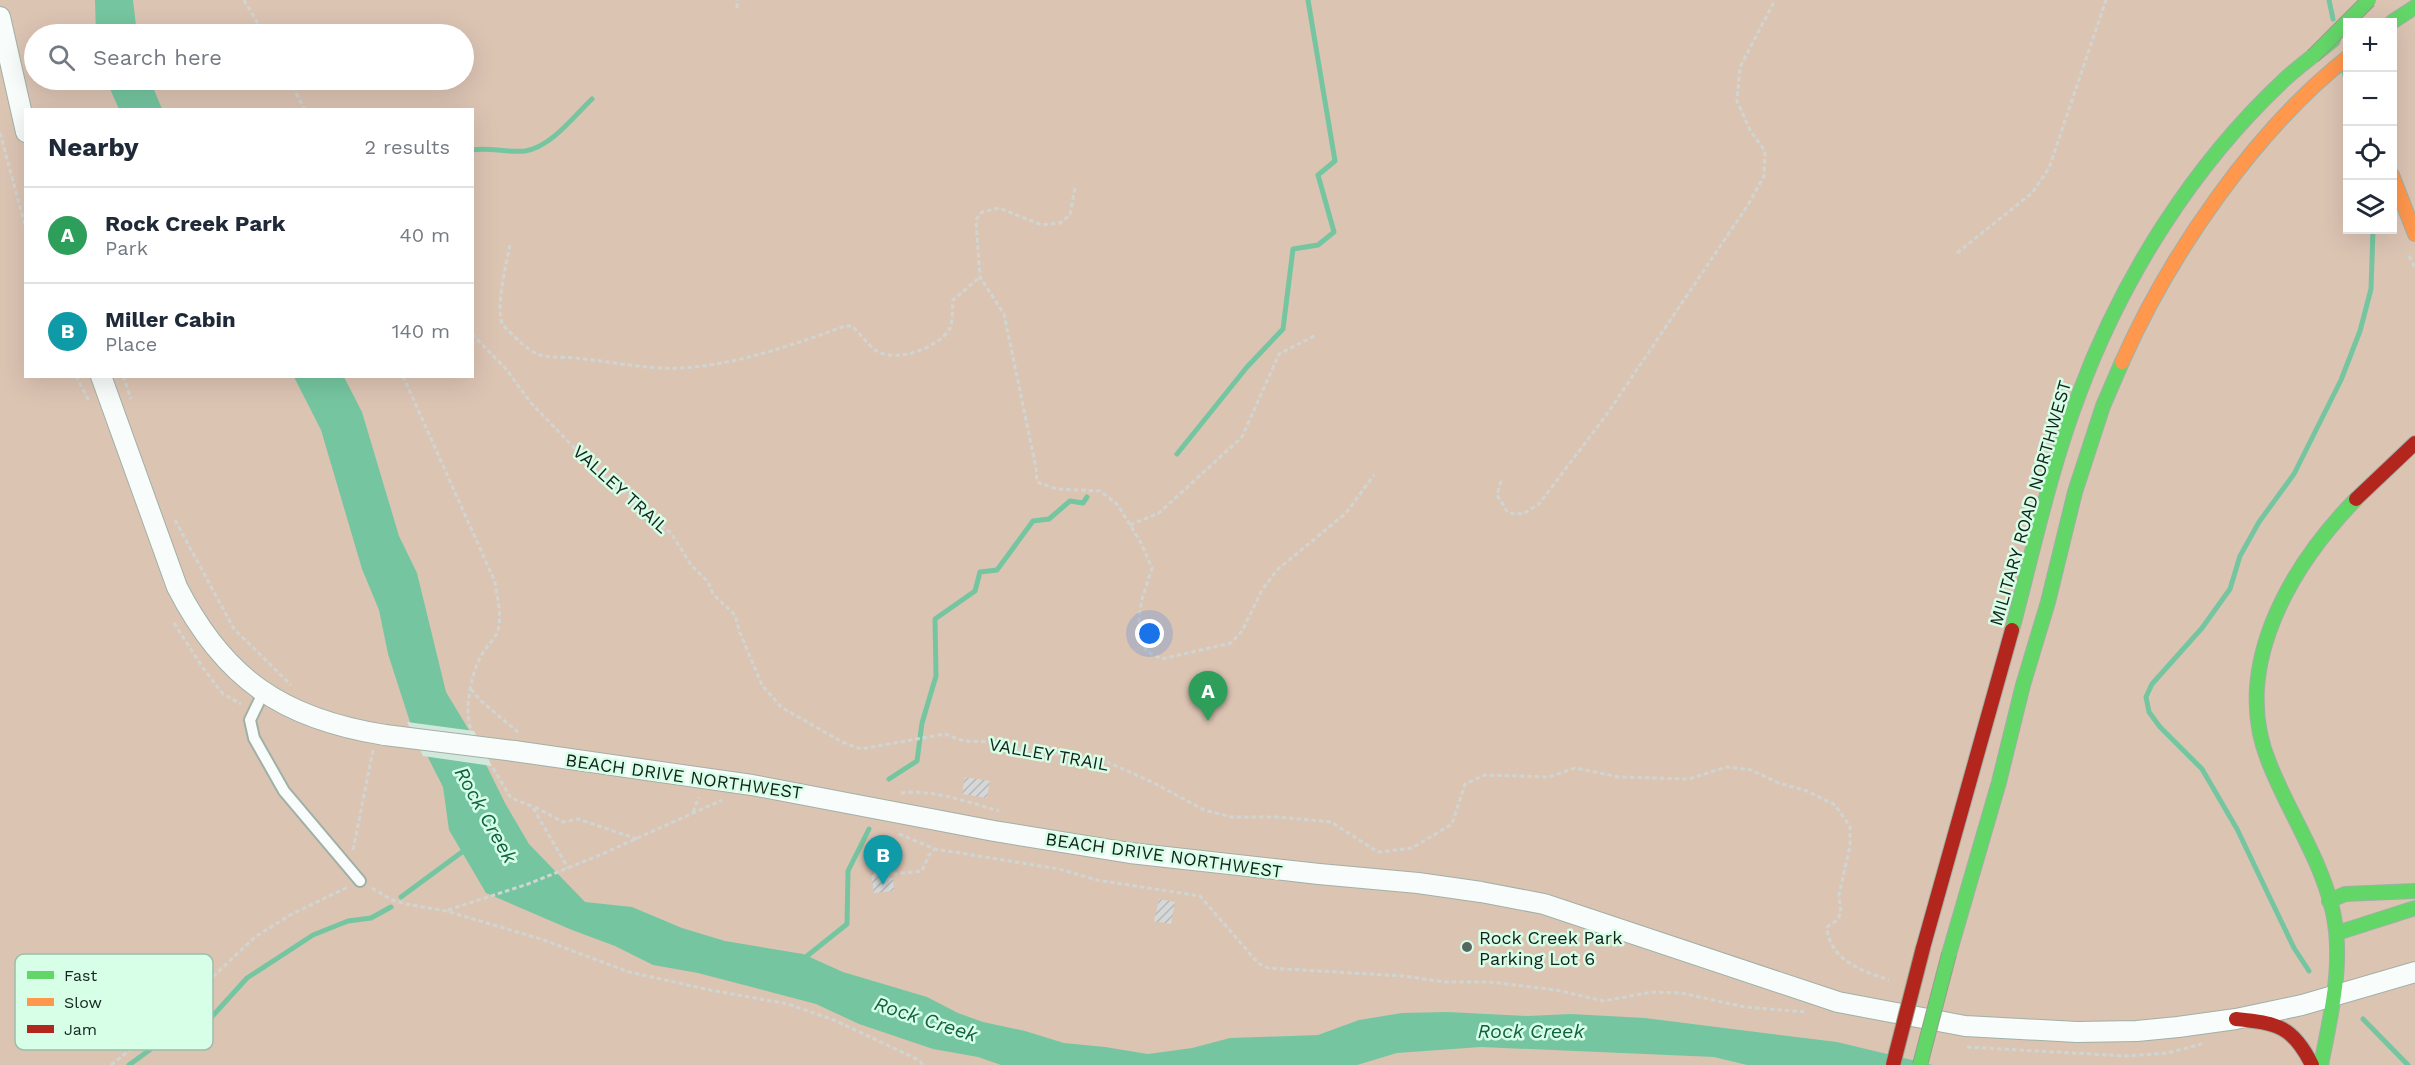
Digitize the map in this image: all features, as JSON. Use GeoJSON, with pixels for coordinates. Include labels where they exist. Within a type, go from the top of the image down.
{"type":"FeatureCollection","features":[{"type":"Feature","properties":{"kind":"main road"},"geometry":{"type":"LineString","coordinates":[[2355,0],[2356,18]]}},
{"type":"Feature","properties":{"kind":"main road"},"geometry":{"type":"LineString","coordinates":[[2313,56],[2369,0]]}},
{"type":"Feature","properties":{"kind":"main road"},"geometry":{"type":"LineString","coordinates":[[2361,18],[2383,0]]}},
{"type":"Feature","properties":{"kind":"main road"},"geometry":{"type":"LineString","coordinates":[[2397,20],[2415,7]]}},
{"type":"Feature","properties":{"kind":"main road"},"geometry":{"type":"LineString","coordinates":[[2397,23],[2415,18]]}},
{"type":"Feature","properties":{"kind":"main road","name":"MILITARY ROAD NORTHWEST"},"geometry":{"type":"LineString","coordinates":[[1893,1065],[1923,948],[1959,829],[2067,427],[2103,336],[2150,247],[2212,160],[2276,88],[2343,32]]}},
{"type":"Feature","properties":{"kind":"main road"},"geometry":{"type":"LineString","coordinates":[[1920,1065],[1949,954],[1999,782],[2075,492],[2103,406],[2130,345],[2206,214],[2263,141],[2324,76],[2343,61]]}},
{"type":"Feature","properties":{"kind":"main road"},"geometry":{"type":"LineString","coordinates":[[2394,180],[2415,234]]}},
{"type":"Feature","properties":{"kind":"main road"},"geometry":{"type":"LineString","coordinates":[[2321,1065],[2335,995],[2337,933],[2325,884],[2314,854],[2270,768],[2260,739],[2256,709],[2259,669],[2281,604],[2315,546],[2357,498],[2415,443]]}},
{"type":"Feature","properties":{"kind":"main road"},"geometry":{"type":"LineString","coordinates":[[2329,901],[2345,894],[2415,891]]}},
{"type":"Feature","properties":{"kind":"main road"},"geometry":{"type":"LineString","coordinates":[[2337,933],[2415,908]]}},
{"type":"Feature","properties":{"kind":"main road"},"geometry":{"type":"LineString","coordinates":[[2236,1019],[2274,1023],[2285,1028],[2298,1040],[2312,1065]]}},
{"type":"Feature","properties":{"kind":"street"},"geometry":{"type":"LineString","coordinates":[[0,17],[24,123]]}},
{"type":"Feature","properties":{"kind":"street","name":"BEACH DRIVE NORTHWEST"},"geometry":{"type":"LineString","coordinates":[[102,378],[177,586],[191,616],[229,663],[263,693],[294,710],[379,740],[518,752],[782,790],[1001,832],[1130,853],[1418,883],[1502,896],[1544,904],[1838,1002],[1965,1026],[2058,1032],[2137,1031],[2236,1019],[2335,995],[2415,972]]}},
{"type":"Feature","properties":{"kind":"lane"},"geometry":{"type":"LineString","coordinates":[[263,693],[250,720],[254,738],[284,791],[360,881]]}},
{"type":"Feature","properties":{"kind":"path"},"geometry":{"type":"LineString","coordinates":[[244,0],[258,24]]}},
{"type":"Feature","properties":{"kind":"path"},"geometry":{"type":"LineString","coordinates":[[736,8],[737,0]]}},
{"type":"Feature","properties":{"kind":"path"},"geometry":{"type":"LineString","coordinates":[[1501,481],[1497,495],[1508,513],[1523,514],[1539,504],[1607,414],[1748,205],[1764,176],[1765,151],[1750,129],[1737,102],[1740,67],[1775,0]]}},
{"type":"Feature","properties":{"kind":"path"},"geometry":{"type":"LineString","coordinates":[[1957,253],[2032,192],[2049,168],[2106,0]]}},
{"type":"Feature","properties":{"kind":"path"},"geometry":{"type":"LineString","coordinates":[[294,90],[304,108]]}},
{"type":"Feature","properties":{"kind":"path"},"geometry":{"type":"LineString","coordinates":[[0,133],[24,222]]}},
{"type":"Feature","properties":{"kind":"path"},"geometry":{"type":"LineString","coordinates":[[1075,188],[1070,215],[1060,223],[1042,225],[999,208],[982,212],[976,220],[980,277],[1004,314],[1037,482],[1057,489],[1100,491],[1117,504],[1140,541],[1152,568],[1142,599],[1138,626],[1146,651],[1162,659],[1231,643],[1242,631],[1262,590],[1277,570],[1346,513],[1374,475]]}},
{"type":"Feature","properties":{"kind":"path"},"geometry":{"type":"LineString","coordinates":[[510,245],[502,285],[502,322],[511,333],[529,351],[544,358],[575,358],[619,364],[680,368],[733,360],[772,351],[845,326],[852,326],[876,350],[885,354],[908,355],[946,334],[951,326],[953,300],[980,277]]}},
{"type":"Feature","properties":{"kind":"path"},"geometry":{"type":"LineString","coordinates":[[1130,525],[1159,513],[1242,437],[1279,354],[1316,335]]}},
{"type":"Feature","properties":{"kind":"path","name":"VALLEY TRAIL"},"geometry":{"type":"LineString","coordinates":[[474,336],[506,369],[531,403],[587,461],[671,533],[691,565],[708,582],[713,594],[735,615],[740,633],[762,685],[781,707],[842,741],[861,749],[945,734],[964,741],[997,742],[1021,750],[1105,761],[1154,783],[1204,810],[1231,817],[1279,817],[1331,822],[1378,852],[1412,848],[1452,824],[1465,784],[1485,774],[1549,777],[1575,768],[1619,777],[1689,779],[1726,767],[1751,770],[1779,783],[1807,791],[1835,805],[1850,826],[1850,846],[1839,895],[1841,913],[1836,921],[1827,927],[1828,940],[1846,961],[1862,971],[1890,981],[1886,1011]]}},
{"type":"Feature","properties":{"kind":"path"},"geometry":{"type":"LineString","coordinates":[[124,378],[131,399]]}},
{"type":"Feature","properties":{"kind":"path"},"geometry":{"type":"LineString","coordinates":[[404,378],[495,582],[499,608],[497,632],[479,658],[468,700],[469,724],[474,733]]}},
{"type":"Feature","properties":{"kind":"path"},"geometry":{"type":"LineString","coordinates":[[170,513],[234,629],[272,666]]}},
{"type":"Feature","properties":{"kind":"path"},"geometry":{"type":"LineString","coordinates":[[471,689],[480,700],[523,736],[518,752]]}},
{"type":"Feature","properties":{"kind":"path"},"geometry":{"type":"LineString","coordinates":[[350,869],[379,740]]}},
{"type":"Feature","properties":{"kind":"path"},"geometry":{"type":"LineString","coordinates":[[489,761],[511,798],[562,822],[578,819],[637,838]]}},
{"type":"Feature","properties":{"kind":"path"},"geometry":{"type":"LineString","coordinates":[[446,911],[568,868],[726,798]]}},
{"type":"Feature","properties":{"kind":"path"},"geometry":{"type":"LineString","coordinates":[[532,806],[568,868]]}},
{"type":"Feature","properties":{"kind":"path"},"geometry":{"type":"LineString","coordinates":[[891,829],[935,849],[1059,870],[1097,880],[1200,896],[1258,963],[1268,968],[1403,976],[1445,982],[1490,982],[1556,990],[1603,1001],[1652,992],[1681,993],[1745,1007],[1814,1013]]}},
{"type":"Feature","properties":{"kind":"path"},"geometry":{"type":"LineString","coordinates":[[893,874],[922,871],[929,855],[935,849]]}},
{"type":"Feature","properties":{"kind":"path"},"geometry":{"type":"LineString","coordinates":[[213,977],[269,926],[360,881],[392,900],[446,911],[541,939],[629,972],[789,1004],[855,1030],[919,1060],[923,1065]]}},
{"type":"Feature","properties":{"kind":"path"},"geometry":{"type":"LineString","coordinates":[[111,1065],[130,1050]]}},
{"type":"Feature","properties":{"kind":"shaded area"},"geometry":{"type":"Polygon","coordinates":[[[0,0],[2415,0],[2415,1065],[0,1065],[0,0]]]}},
{"type":"Feature","properties":{"kind":"water"},"geometry":{"type":"Polygon","coordinates":[[[95,0],[133,0],[136,24],[96,24],[95,0]]]}},
{"type":"Feature","properties":{"kind":"water"},"geometry":{"type":"Polygon","coordinates":[[[110,90],[154,90],[162,108],[119,108],[110,90]]]}},
{"type":"Feature","properties":{"kind":"water","name":"Rock Creek"},"geometry":{"type":"Polygon","coordinates":[[[295,378],[345,378],[362,412],[399,536],[417,573],[446,692],[469,730],[505,803],[529,844],[585,902],[632,907],[682,928],[725,941],[803,954],[843,972],[927,997],[958,1013],[983,1022],[1025,1031],[1064,1043],[1148,1054],[1192,1048],[1230,1038],[1318,1035],[1359,1020],[1402,1013],[1447,1012],[1645,1018],[1837,1042],[1933,1065],[1747,1065],[1714,1057],[1481,1047],[1397,1053],[1357,1065],[1001,1065],[978,1057],[933,1049],[859,1024],[816,1004],[698,973],[653,965],[615,946],[486,893],[449,830],[443,787],[410,722],[388,654],[379,610],[362,569],[321,430],[295,378]]]}},
{"type":"Feature","properties":{"kind":"pier"},"geometry":{"type":"Polygon","coordinates":[[[407,722],[474,731],[492,766],[423,756],[407,722]]]}},
{"type":"Feature","properties":{"kind":"building"},"geometry":{"type":"Polygon","coordinates":[[[965,777],[990,781],[987,798],[962,794],[965,777]]]}},
{"type":"Feature","properties":{"kind":"building"},"geometry":{"type":"Polygon","coordinates":[[[888,871],[889,878],[893,878],[894,891],[874,893],[871,873],[888,871]]]}},
{"type":"Feature","properties":{"kind":"building"},"geometry":{"type":"Polygon","coordinates":[[[1159,899],[1175,902],[1171,924],[1154,921],[1159,899]]]}},
{"type":"Feature","properties":{"kind":"waterway"},"geometry":{"type":"LineString","coordinates":[[1177,454],[1247,367],[1283,329],[1293,249],[1318,245],[1334,232],[1318,175],[1335,161],[1308,0]]}},
{"type":"Feature","properties":{"kind":"waterway"},"geometry":{"type":"LineString","coordinates":[[2329,0],[2333,19]]}},
{"type":"Feature","properties":{"kind":"waterway"},"geometry":{"type":"LineString","coordinates":[[474,150],[525,151],[535,148],[553,138],[592,99]]}},
{"type":"Feature","properties":{"kind":"waterway"},"geometry":{"type":"LineString","coordinates":[[2309,971],[2294,948],[2237,829],[2202,769],[2160,727],[2149,712],[2146,697],[2152,684],[2202,628],[2230,589],[2240,556],[2259,522],[2294,474],[2341,380],[2360,331],[2371,289],[2373,234]]}},
{"type":"Feature","properties":{"kind":"waterway"},"geometry":{"type":"LineString","coordinates":[[889,779],[917,761],[922,723],[936,676],[935,619],[975,591],[980,572],[997,570],[1033,521],[1049,519],[1070,501],[1083,503],[1087,497]]}},
{"type":"Feature","properties":{"kind":"waterway"},"geometry":{"type":"LineString","coordinates":[[802,960],[847,924],[848,871],[869,829]]}},
{"type":"Feature","properties":{"kind":"waterway"},"geometry":{"type":"LineString","coordinates":[[401,897],[462,852],[469,852]]}},
{"type":"Feature","properties":{"kind":"waterway"},"geometry":{"type":"LineString","coordinates":[[213,1015],[247,978],[313,935],[348,921],[371,918],[391,907]]}},
{"type":"Feature","properties":{"kind":"waterway"},"geometry":{"type":"LineString","coordinates":[[2363,1019],[2408,1065]]}},
{"type":"Feature","properties":{"kind":"waterway"},"geometry":{"type":"LineString","coordinates":[[129,1065],[150,1050]]}},
{"type":"Feature","properties":{"kind":"traffic: fast"},"geometry":{"type":"LineString","coordinates":[[2313,56],[2369,0]]}},
{"type":"Feature","properties":{"kind":"traffic: fast"},"geometry":{"type":"LineString","coordinates":[[2397,19],[2415,7]]}},
{"type":"Feature","properties":{"kind":"traffic: fast"},"geometry":{"type":"LineString","coordinates":[[2012,630],[2051,481],[2069,423],[2096,351],[2116,308],[2139,266],[2190,186],[2251,113],[2284,80],[2333,40]]}},
{"type":"Feature","properties":{"kind":"traffic: fast"},"geometry":{"type":"LineString","coordinates":[[1949,954],[1999,782],[2075,492],[2103,406],[2122,362]]}},
{"type":"Feature","properties":{"kind":"traffic: fast"},"geometry":{"type":"LineString","coordinates":[[2321,1065],[2337,969],[2333,912],[2313,855],[2270,765],[2259,729],[2257,692],[2262,657],[2273,622],[2289,588],[2309,556],[2356,499]]}},
{"type":"Feature","properties":{"kind":"traffic: fast"},"geometry":{"type":"LineString","coordinates":[[2329,901],[2345,894],[2415,891]]}},
{"type":"Feature","properties":{"kind":"traffic: fast"},"geometry":{"type":"LineString","coordinates":[[2337,933],[2415,908]]}},
{"type":"Feature","properties":{"kind":"traffic: fast"},"geometry":{"type":"LineString","coordinates":[[1920,1065],[1949,954]]}},
{"type":"Feature","properties":{"kind":"traffic: slow"},"geometry":{"type":"LineString","coordinates":[[2122,362],[2164,279],[2218,196],[2280,120],[2343,61]]}},
{"type":"Feature","properties":{"kind":"traffic: slow"},"geometry":{"type":"LineString","coordinates":[[2394,180],[2415,234]]}},
{"type":"Feature","properties":{"kind":"traffic: jam"},"geometry":{"type":"LineString","coordinates":[[2356,499],[2415,443]]}},
{"type":"Feature","properties":{"kind":"traffic: jam"},"geometry":{"type":"LineString","coordinates":[[1923,948],[2012,630]]}},
{"type":"Feature","properties":{"kind":"traffic: jam"},"geometry":{"type":"LineString","coordinates":[[1893,1065],[1923,948]]}},
{"type":"Feature","properties":{"kind":"traffic: jam"},"geometry":{"type":"LineString","coordinates":[[2236,1019],[2262,1022],[2282,1029],[2298,1042],[2312,1065]]}},
{"type":"Feature","properties":{"kind":"place","name":"Rock Creek Park"},"geometry":{"type":"Point","coordinates":[1208,721]}},
{"type":"Feature","properties":{"kind":"place","name":"Miller Cabin"},"geometry":{"type":"Point","coordinates":[883,885]}},
{"type":"Feature","properties":{"kind":"place","name":"Rock Creek Park Parking Lot 6"},"geometry":{"type":"Point","coordinates":[1467,947]}}]}
